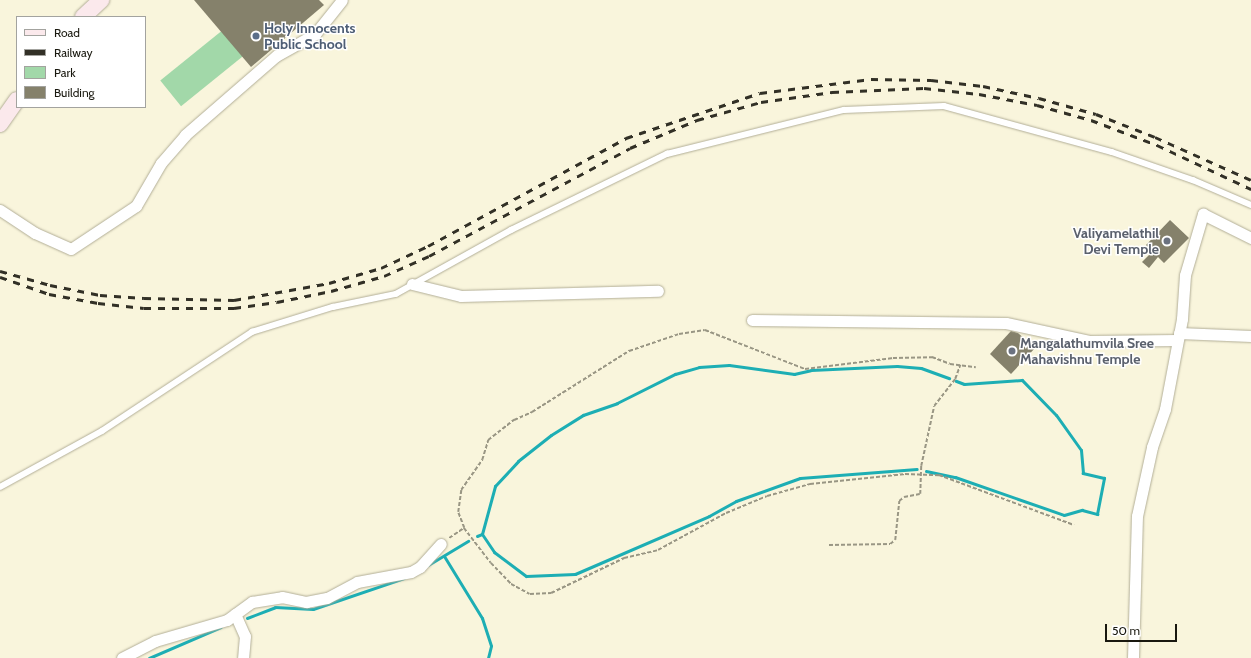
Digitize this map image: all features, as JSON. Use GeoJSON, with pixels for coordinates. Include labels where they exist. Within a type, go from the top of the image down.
{"type":"FeatureCollection","features":[{"type":"Feature","properties":{"kind":"main road"},"geometry":{"type":"LineString","coordinates":[[85,16],[100,0]]}},
{"type":"Feature","properties":{"kind":"main road"},"geometry":{"type":"LineString","coordinates":[[0,124],[16,101]]}},
{"type":"Feature","properties":{"kind":"street"},"geometry":{"type":"LineString","coordinates":[[0,210],[35,233],[71,249],[136,206],[161,163],[185,135],[276,56],[315,34],[342,0]]}},
{"type":"Feature","properties":{"kind":"street"},"geometry":{"type":"LineString","coordinates":[[1133,658],[1137,516],[1152,447],[1165,409],[1178,336],[1185,275],[1203,214],[1251,238]]}},
{"type":"Feature","properties":{"kind":"street"},"geometry":{"type":"LineString","coordinates":[[412,284],[461,296],[658,291]]}},
{"type":"Feature","properties":{"kind":"street"},"geometry":{"type":"LineString","coordinates":[[752,320],[1006,323],[1090,341],[1178,336],[1251,336]]}},
{"type":"Feature","properties":{"kind":"street"},"geometry":{"type":"LineString","coordinates":[[122,658],[156,641],[227,620],[252,602],[282,597],[306,602],[327,598],[357,582],[411,572],[420,567],[441,544]]}},
{"type":"Feature","properties":{"kind":"street"},"geometry":{"type":"LineString","coordinates":[[235,614],[245,636],[244,658]]}},
{"type":"Feature","properties":{"kind":"lane"},"geometry":{"type":"LineString","coordinates":[[0,486],[102,431],[252,332],[333,307],[396,294],[511,230],[667,154],[844,110],[944,106],[1112,152],[1192,180],[1251,204]]}},
{"type":"Feature","properties":{"kind":"path"},"geometry":{"type":"LineString","coordinates":[[976,367],[960,365],[932,357],[893,358],[805,369],[705,330],[679,334],[630,351],[532,412],[514,420],[488,440],[482,460],[461,490],[458,512],[464,528],[491,563],[511,584],[530,594],[551,593],[624,558],[658,550],[726,513],[767,496],[810,484],[921,473],[939,475],[1074,525]]}},
{"type":"Feature","properties":{"kind":"path"},"geometry":{"type":"LineString","coordinates":[[829,545],[890,544],[895,540],[899,501],[904,497],[920,494],[921,473],[934,406],[955,379],[960,365]]}},
{"type":"Feature","properties":{"kind":"path"},"geometry":{"type":"LineString","coordinates":[[441,544],[464,528]]}},
{"type":"Feature","properties":{"kind":"green space"},"geometry":{"type":"Polygon","coordinates":[[[224,29],[245,55],[181,106],[160,81],[224,29]]]}},
{"type":"Feature","properties":{"kind":"building","name":"Holy Innocents Public School"},"geometry":{"type":"Polygon","coordinates":[[[194,0],[319,0],[324,5],[251,67],[194,0]]]}},
{"type":"Feature","properties":{"kind":"building","name":"Valiyamelathil Devi Temple"},"geometry":{"type":"Polygon","coordinates":[[[1170,220],[1189,238],[1164,263],[1158,257],[1149,268],[1142,262],[1152,252],[1146,245],[1170,220]]]}},
{"type":"Feature","properties":{"kind":"building","name":"Mangalathumvila Sree Mahavishnu Temple"},"geometry":{"type":"Polygon","coordinates":[[[1011,331],[1018,333],[1035,348],[1011,374],[990,354],[1011,331]]]}},
{"type":"Feature","properties":{"kind":"waterway"},"geometry":{"type":"LineString","coordinates":[[482,534],[495,486],[518,461],[551,435],[583,415],[617,403],[675,374],[699,367],[729,365],[794,374],[811,370],[897,366],[921,368],[949,378]]}},
{"type":"Feature","properties":{"kind":"waterway"},"geometry":{"type":"LineString","coordinates":[[926,471],[955,477],[1064,515],[1082,510],[1097,514],[1104,478],[1083,473],[1081,450],[1056,415],[1022,380],[964,384],[956,381]]}},
{"type":"Feature","properties":{"kind":"waterway"},"geometry":{"type":"LineString","coordinates":[[477,536],[482,534],[494,552],[526,576],[575,574],[709,516],[736,501],[800,478],[917,469]]}},
{"type":"Feature","properties":{"kind":"waterway"},"geometry":{"type":"LineString","coordinates":[[428,565],[468,541]]}},
{"type":"Feature","properties":{"kind":"waterway"},"geometry":{"type":"LineString","coordinates":[[444,556],[482,618],[491,646],[488,658]]}},
{"type":"Feature","properties":{"kind":"waterway"},"geometry":{"type":"LineString","coordinates":[[247,618],[275,607],[313,609],[404,578]]}},
{"type":"Feature","properties":{"kind":"waterway"},"geometry":{"type":"LineString","coordinates":[[149,658],[221,627]]}},
{"type":"Feature","properties":{"kind":"railway"},"geometry":{"type":"LineString","coordinates":[[0,271],[50,285],[100,295],[144,298],[234,300],[329,283],[381,268],[428,246],[626,138],[760,93],[871,79],[931,80],[983,86],[1039,98],[1096,114],[1155,137],[1251,180]]}},
{"type":"Feature","properties":{"kind":"railway"},"geometry":{"type":"LineString","coordinates":[[0,277],[49,294],[98,303],[144,308],[234,308],[277,302],[331,291],[384,276],[429,256],[630,148],[697,120],[761,102],[832,92],[924,88],[979,94],[1037,105],[1091,120],[1157,145],[1251,189]]}},
{"type":"Feature","properties":{"kind":"place","name":"Holy Innocents Public School"},"geometry":{"type":"Point","coordinates":[256,36]}},
{"type":"Feature","properties":{"kind":"place","name":"Valiyamelathil Devi Temple"},"geometry":{"type":"Point","coordinates":[1167,241]}},
{"type":"Feature","properties":{"kind":"place","name":"Mangalathumvila Sree Mahavishnu Temple"},"geometry":{"type":"Point","coordinates":[1012,351]}}]}
